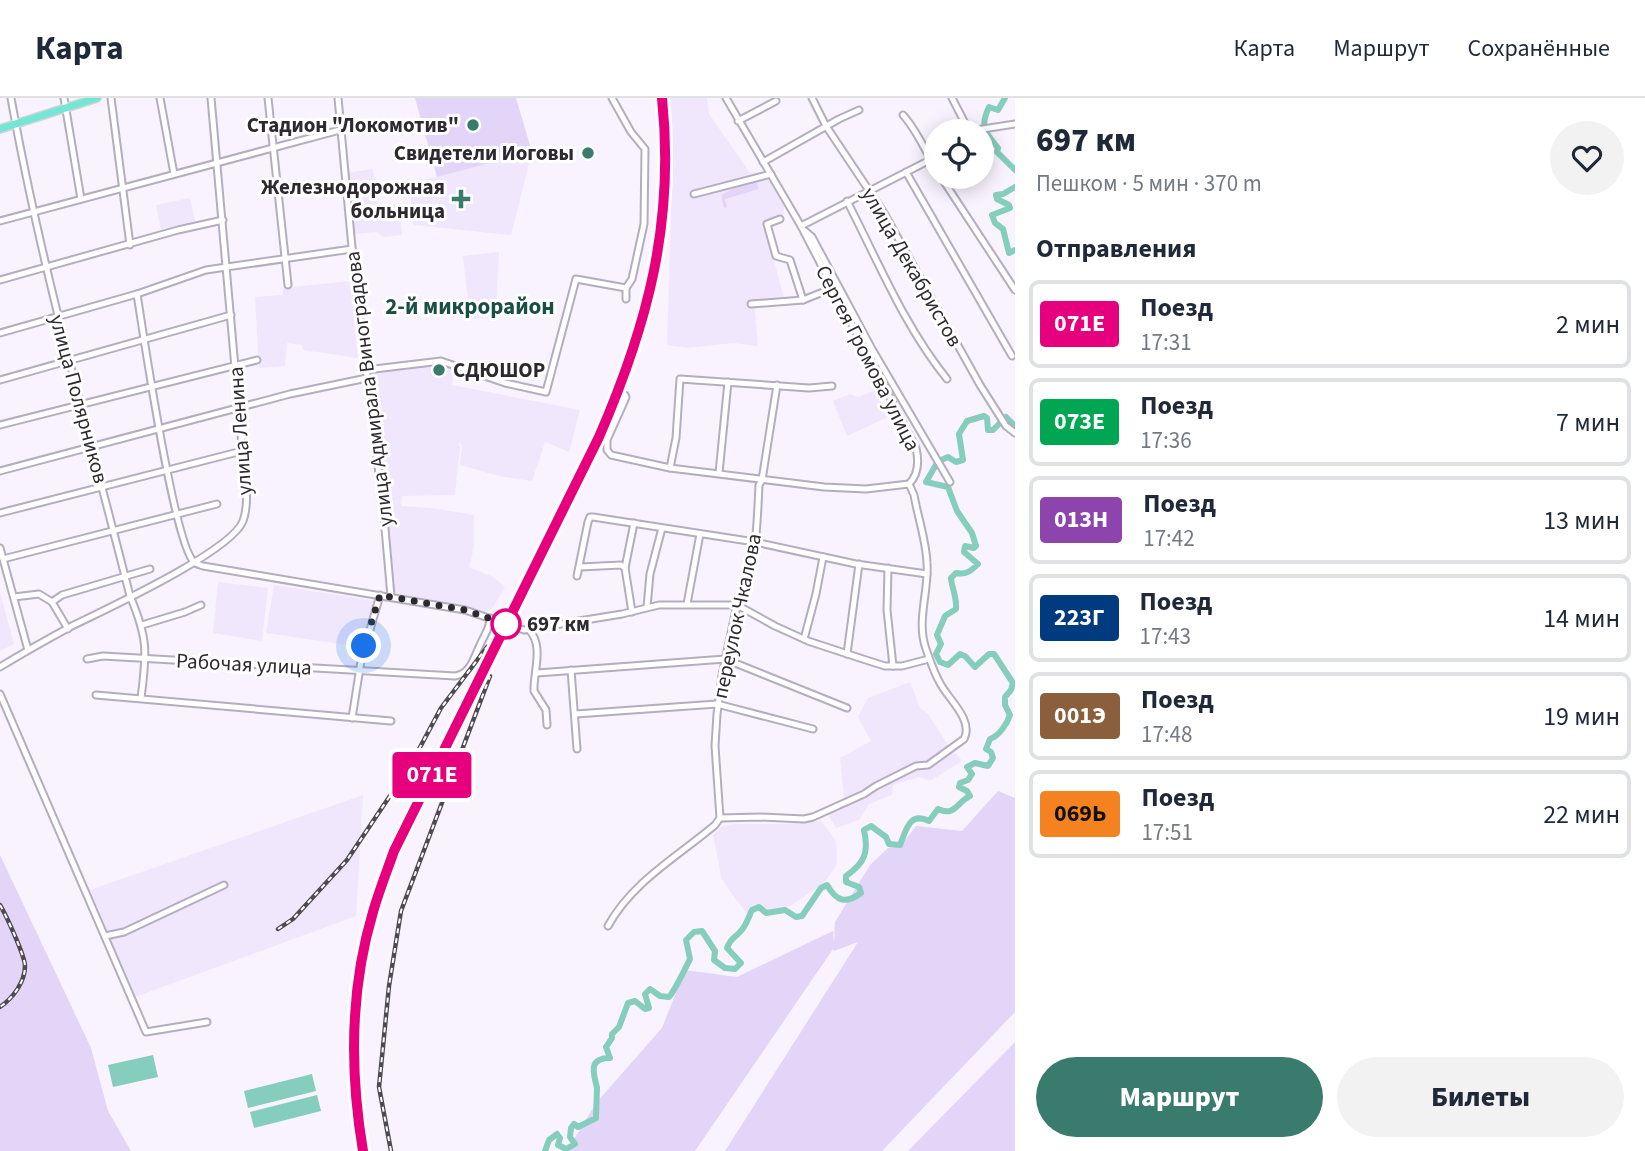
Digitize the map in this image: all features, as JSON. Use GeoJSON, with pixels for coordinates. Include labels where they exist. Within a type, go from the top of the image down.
{"type":"FeatureCollection","features":[{"type":"Feature","properties":{"kind":"main road"},"geometry":{"type":"LineString","coordinates":[[0,130],[97,98]]}},
{"type":"Feature","properties":{"kind":"street","name":"улица Полярников"},"geometry":{"type":"LineString","coordinates":[[11,98],[57,317],[130,596],[142,625],[147,658],[141,698]]}},
{"type":"Feature","properties":{"kind":"street"},"geometry":{"type":"LineString","coordinates":[[64,98],[80,199]]}},
{"type":"Feature","properties":{"kind":"street"},"geometry":{"type":"LineString","coordinates":[[111,98],[130,245]]}},
{"type":"Feature","properties":{"kind":"street"},"geometry":{"type":"LineString","coordinates":[[160,98],[174,174]]}},
{"type":"Feature","properties":{"kind":"street","name":"улица Ленина"},"geometry":{"type":"LineString","coordinates":[[0,667],[193,562],[232,536],[243,522],[246,501],[239,408],[211,98]]}},
{"type":"Feature","properties":{"kind":"street"},"geometry":{"type":"LineString","coordinates":[[268,98],[288,285]]}},
{"type":"Feature","properties":{"kind":"street","name":"улица Адмирала Виноградова"},"geometry":{"type":"LineString","coordinates":[[338,98],[391,596]]}},
{"type":"Feature","properties":{"kind":"street"},"geometry":{"type":"LineString","coordinates":[[612,98],[631,132],[645,149],[644,224],[632,279],[626,288],[626,299]]}},
{"type":"Feature","properties":{"kind":"street","name":"Сергея Громова улица"},"geometry":{"type":"LineString","coordinates":[[720,818],[804,819],[864,794],[916,766],[928,765],[947,754],[967,734],[966,726],[953,701],[939,682],[922,633],[927,574],[926,551],[914,495],[909,484],[915,479],[919,460],[916,448],[802,228],[726,98]]}},
{"type":"Feature","properties":{"kind":"street","name":"улица Декабристов"},"geometry":{"type":"LineString","coordinates":[[812,98],[826,126],[884,213],[953,340],[1006,426],[1015,433]]}},
{"type":"Feature","properties":{"kind":"street"},"geometry":{"type":"LineString","coordinates":[[952,98],[963,119]]}},
{"type":"Feature","properties":{"kind":"street"},"geometry":{"type":"LineString","coordinates":[[738,121],[776,101]]}},
{"type":"Feature","properties":{"kind":"street"},"geometry":{"type":"LineString","coordinates":[[763,162],[859,110]]}},
{"type":"Feature","properties":{"kind":"street"},"geometry":{"type":"LineString","coordinates":[[903,115],[911,123],[924,148]]}},
{"type":"Feature","properties":{"kind":"street"},"geometry":{"type":"LineString","coordinates":[[994,128],[1015,124]]}},
{"type":"Feature","properties":{"kind":"street"},"geometry":{"type":"LineString","coordinates":[[0,220],[340,130]]}},
{"type":"Feature","properties":{"kind":"street"},"geometry":{"type":"LineString","coordinates":[[924,163],[847,201],[802,228],[812,237],[872,349],[950,482]]}},
{"type":"Feature","properties":{"kind":"street"},"geometry":{"type":"LineString","coordinates":[[906,172],[1012,356]]}},
{"type":"Feature","properties":{"kind":"street"},"geometry":{"type":"LineString","coordinates":[[694,194],[771,174]]}},
{"type":"Feature","properties":{"kind":"street"},"geometry":{"type":"LineString","coordinates":[[949,189],[1015,290]]}},
{"type":"Feature","properties":{"kind":"street"},"geometry":{"type":"LineString","coordinates":[[847,201],[906,317],[929,357],[947,379]]}},
{"type":"Feature","properties":{"kind":"street"},"geometry":{"type":"LineString","coordinates":[[780,219],[767,224],[770,235],[776,256],[790,260],[803,300]]}},
{"type":"Feature","properties":{"kind":"street"},"geometry":{"type":"LineString","coordinates":[[0,280],[223,220]]}},
{"type":"Feature","properties":{"kind":"street"},"geometry":{"type":"LineString","coordinates":[[0,333],[137,294],[206,270],[352,249]]}},
{"type":"Feature","properties":{"kind":"street"},"geometry":{"type":"LineString","coordinates":[[366,370],[441,361],[505,383],[546,392],[576,279],[626,288]]}},
{"type":"Feature","properties":{"kind":"street"},"geometry":{"type":"LineString","coordinates":[[751,304],[803,300],[833,288]]}},
{"type":"Feature","properties":{"kind":"street"},"geometry":{"type":"LineString","coordinates":[[137,294],[159,430],[177,514],[193,562],[240,574],[391,596],[465,610],[521,629],[632,612],[648,607],[687,604],[737,605],[804,639],[877,663],[893,666],[916,664],[929,659]]}},
{"type":"Feature","properties":{"kind":"street"},"geometry":{"type":"LineString","coordinates":[[0,380],[231,315]]}},
{"type":"Feature","properties":{"kind":"street"},"geometry":{"type":"LineString","coordinates":[[0,425],[257,360]]}},
{"type":"Feature","properties":{"kind":"street"},"geometry":{"type":"LineString","coordinates":[[0,471],[314,388],[367,378]]}},
{"type":"Feature","properties":{"kind":"street"},"geometry":{"type":"LineString","coordinates":[[670,468],[676,438],[680,379],[809,388],[832,386]]}},
{"type":"Feature","properties":{"kind":"street"},"geometry":{"type":"LineString","coordinates":[[719,473],[728,382]]}},
{"type":"Feature","properties":{"kind":"street","name":"переулок Чкалова"},"geometry":{"type":"LineString","coordinates":[[720,818],[715,746],[718,704],[737,605],[745,590],[754,542],[759,485],[777,385]]}},
{"type":"Feature","properties":{"kind":"street"},"geometry":{"type":"LineString","coordinates":[[625,395],[625,402],[607,440],[607,450],[611,455],[670,468],[824,487],[866,489],[909,484]]}},
{"type":"Feature","properties":{"kind":"street"},"geometry":{"type":"LineString","coordinates":[[0,513],[242,451]]}},
{"type":"Feature","properties":{"kind":"street"},"geometry":{"type":"LineString","coordinates":[[3,559],[217,504]]}},
{"type":"Feature","properties":{"kind":"street"},"geometry":{"type":"LineString","coordinates":[[577,576],[590,517],[754,542],[859,564],[927,574]]}},
{"type":"Feature","properties":{"kind":"street"},"geometry":{"type":"LineString","coordinates":[[632,612],[625,568],[634,523]]}},
{"type":"Feature","properties":{"kind":"street"},"geometry":{"type":"LineString","coordinates":[[648,607],[650,574],[662,528]]}},
{"type":"Feature","properties":{"kind":"street"},"geometry":{"type":"LineString","coordinates":[[687,604],[700,534]]}},
{"type":"Feature","properties":{"kind":"street"},"geometry":{"type":"LineString","coordinates":[[0,548],[28,650]]}},
{"type":"Feature","properties":{"kind":"street"},"geometry":{"type":"LineString","coordinates":[[804,639],[823,557]]}},
{"type":"Feature","properties":{"kind":"street"},"geometry":{"type":"LineString","coordinates":[[848,654],[859,564]]}},
{"type":"Feature","properties":{"kind":"street"},"geometry":{"type":"LineString","coordinates":[[580,566],[621,565],[625,568]]}},
{"type":"Feature","properties":{"kind":"street"},"geometry":{"type":"LineString","coordinates":[[888,568],[887,610],[893,666]]}},
{"type":"Feature","properties":{"kind":"street"},"geometry":{"type":"LineString","coordinates":[[51,602],[58,596],[150,569]]}},
{"type":"Feature","properties":{"kind":"street"},"geometry":{"type":"LineString","coordinates":[[14,597],[38,594],[51,602],[68,629]]}},
{"type":"Feature","properties":{"kind":"street"},"geometry":{"type":"LineString","coordinates":[[352,718],[358,671],[380,595]]}},
{"type":"Feature","properties":{"kind":"street"},"geometry":{"type":"LineString","coordinates":[[142,625],[201,605]]}},
{"type":"Feature","properties":{"kind":"street","name":"Рабочая улица"},"geometry":{"type":"LineString","coordinates":[[87,659],[103,656],[461,675],[470,668],[489,629],[490,618]]}},
{"type":"Feature","properties":{"kind":"street"},"geometry":{"type":"LineString","coordinates":[[528,629],[535,638],[537,673],[534,691],[546,709],[548,725]]}},
{"type":"Feature","properties":{"kind":"street"},"geometry":{"type":"LineString","coordinates":[[537,673],[725,659],[847,708]]}},
{"type":"Feature","properties":{"kind":"street"},"geometry":{"type":"LineString","coordinates":[[571,670],[578,749]]}},
{"type":"Feature","properties":{"kind":"street"},"geometry":{"type":"LineString","coordinates":[[0,694],[146,1031],[207,1022]]}},
{"type":"Feature","properties":{"kind":"street"},"geometry":{"type":"LineString","coordinates":[[96,695],[391,721]]}},
{"type":"Feature","properties":{"kind":"street"},"geometry":{"type":"LineString","coordinates":[[576,715],[718,704],[813,729]]}},
{"type":"Feature","properties":{"kind":"street"},"geometry":{"type":"LineString","coordinates":[[608,926],[622,901],[715,825],[720,818]]}},
{"type":"Feature","properties":{"kind":"street"},"geometry":{"type":"LineString","coordinates":[[105,936],[124,932],[224,885]]}},
{"type":"Feature","properties":{"kind":"shaded area","name":"Стадион \"Локомотив\""},"geometry":{"type":"Polygon","coordinates":[[[415,98],[516,98],[532,152],[437,177],[415,98]]]}},
{"type":"Feature","properties":{"kind":"shaded area"},"geometry":{"type":"Polygon","coordinates":[[[669,98],[707,98],[709,114],[750,173],[765,172],[784,205],[783,216],[764,224],[784,298],[777,305],[754,302],[758,346],[733,343],[688,348],[667,345],[671,219],[669,98]]]}},
{"type":"Feature","properties":{"kind":"shaded area"},"geometry":{"type":"Polygon","coordinates":[[[532,152],[511,235],[414,225],[411,220],[411,197],[425,180],[532,152]]]}},
{"type":"Feature","properties":{"kind":"shaded area"},"geometry":{"type":"Polygon","coordinates":[[[373,169],[378,207],[399,204],[402,235],[383,237],[377,232],[355,234],[347,173],[373,169]]]}},
{"type":"Feature","properties":{"kind":"shaded area"},"geometry":{"type":"Polygon","coordinates":[[[748,181],[757,183],[759,189],[725,199],[727,207],[724,208],[721,195],[748,181]]]}},
{"type":"Feature","properties":{"kind":"shaded area"},"geometry":{"type":"Polygon","coordinates":[[[190,198],[195,221],[161,229],[156,205],[190,198]]]}},
{"type":"Feature","properties":{"kind":"shaded area"},"geometry":{"type":"Polygon","coordinates":[[[499,252],[496,317],[470,319],[463,256],[499,252]]]}},
{"type":"Feature","properties":{"kind":"shaded area"},"geometry":{"type":"Polygon","coordinates":[[[350,281],[358,358],[303,350],[302,345],[287,343],[285,366],[259,368],[255,297],[283,295],[283,288],[350,281]]]}},
{"type":"Feature","properties":{"kind":"shaded area"},"geometry":{"type":"Polygon","coordinates":[[[439,362],[454,364],[452,385],[580,410],[569,452],[545,442],[532,481],[499,476],[460,465],[462,445],[458,442],[460,447],[455,495],[402,496],[401,506],[474,515],[474,547],[469,567],[493,577],[505,587],[492,609],[480,613],[393,593],[371,378],[379,369],[439,362]]]}},
{"type":"Feature","properties":{"kind":"shaded area"},"geometry":{"type":"Polygon","coordinates":[[[876,390],[888,417],[847,436],[833,401],[850,394],[858,397],[876,390]]]}},
{"type":"Feature","properties":{"kind":"shaded area"},"geometry":{"type":"Polygon","coordinates":[[[218,582],[268,588],[262,641],[213,633],[218,582]]]}},
{"type":"Feature","properties":{"kind":"shaded area"},"geometry":{"type":"Polygon","coordinates":[[[274,585],[374,601],[361,647],[266,633],[274,585]]]}},
{"type":"Feature","properties":{"kind":"shaded area"},"geometry":{"type":"Polygon","coordinates":[[[0,592],[14,644],[0,651],[0,592]]]}},
{"type":"Feature","properties":{"kind":"shaded area"},"geometry":{"type":"Polygon","coordinates":[[[910,682],[920,708],[928,714],[962,761],[930,781],[919,777],[893,785],[892,795],[869,804],[859,820],[836,828],[824,808],[844,798],[840,758],[871,741],[858,717],[868,698],[910,682]]]}},
{"type":"Feature","properties":{"kind":"shaded area"},"geometry":{"type":"Polygon","coordinates":[[[998,791],[1015,798],[1015,1012],[882,1151],[725,1151],[858,942],[834,951],[833,949],[695,1151],[567,1151],[596,1103],[662,1028],[685,970],[737,977],[833,931],[834,943],[835,922],[870,865],[888,848],[901,846],[916,826],[962,831],[998,791]]]}},
{"type":"Feature","properties":{"kind":"shaded area"},"geometry":{"type":"Polygon","coordinates":[[[363,795],[356,916],[135,997],[90,890],[363,795]]]}},
{"type":"Feature","properties":{"kind":"shaded area"},"geometry":{"type":"Polygon","coordinates":[[[821,821],[836,841],[837,865],[823,884],[790,906],[747,914],[722,880],[713,835],[723,826],[735,824],[821,821]]]}},
{"type":"Feature","properties":{"kind":"shaded area"},"geometry":{"type":"Polygon","coordinates":[[[0,855],[91,1048],[108,1111],[131,1151],[0,1151],[0,855]]]}},
{"type":"Feature","properties":{"kind":"shaded area"},"geometry":{"type":"Polygon","coordinates":[[[1015,1042],[1015,1151],[908,1151],[1015,1042]]]}},
{"type":"Feature","properties":{"kind":"shaded area"},"geometry":{"type":"Polygon","coordinates":[[[153,1055],[158,1077],[113,1087],[108,1065],[153,1055]]]}},
{"type":"Feature","properties":{"kind":"shaded area"},"geometry":{"type":"Polygon","coordinates":[[[312,1074],[316,1091],[248,1108],[244,1091],[312,1074]]]}},
{"type":"Feature","properties":{"kind":"shaded area"},"geometry":{"type":"Polygon","coordinates":[[[317,1095],[321,1111],[254,1128],[250,1112],[317,1095]]]}},
{"type":"Feature","properties":{"kind":"waterway"},"geometry":{"type":"LineString","coordinates":[[1005,98],[998,110],[989,107],[984,125],[987,134],[998,148],[997,152],[1015,170]]}},
{"type":"Feature","properties":{"kind":"waterway"},"geometry":{"type":"LineString","coordinates":[[1015,187],[996,195],[997,199],[1010,208],[992,215],[995,223],[1003,229],[1009,253],[1015,250]]}},
{"type":"Feature","properties":{"kind":"waterway"},"geometry":{"type":"LineString","coordinates":[[939,461],[948,457],[956,462],[963,460],[959,434],[967,421],[984,416],[987,418],[988,430],[993,430],[1006,417],[1015,426]]}},
{"type":"Feature","properties":{"kind":"waterway"},"geometry":{"type":"LineString","coordinates":[[545,1151],[549,1140],[557,1134],[560,1138],[558,1145],[566,1149],[575,1144],[570,1137],[574,1124],[578,1127],[596,1118],[595,1064],[610,1058],[606,1047],[619,1027],[628,1003],[635,1001],[645,1009],[649,1008],[645,994],[650,989],[660,996],[669,997],[690,959],[686,940],[694,932],[702,931],[715,951],[714,960],[725,968],[735,969],[741,963],[727,948],[743,928],[752,910],[759,907],[766,913],[785,910],[796,917],[802,916],[821,888],[827,885],[834,895],[842,900],[856,897],[861,893],[859,887],[846,882],[846,876],[858,866],[866,851],[864,830],[871,826],[886,837],[889,844],[900,845],[913,821],[929,821],[938,809],[952,810],[970,796],[959,787],[960,783],[968,780],[972,774],[967,767],[975,763],[988,766],[993,758],[991,752],[986,749],[990,739],[1005,726],[1009,718],[1005,697],[1013,683],[994,654],[989,654],[975,667],[960,654],[948,665],[940,662],[936,654],[941,644],[937,635],[945,616],[956,609],[951,578],[956,573],[968,572],[978,564],[964,552],[965,546],[976,546],[972,533],[957,511],[948,487],[926,482],[937,463]]}},
{"type":"Feature","properties":{"kind":"railway"},"geometry":{"type":"LineString","coordinates":[[363,1151],[356,1091],[354,1031],[360,970],[373,912],[394,851],[599,437],[634,350],[656,272],[663,223],[666,172],[662,98]]}},
{"type":"Feature","properties":{"kind":"railway"},"geometry":{"type":"LineString","coordinates":[[278,929],[293,919],[347,860],[410,766],[441,708],[487,647]]}},
{"type":"Feature","properties":{"kind":"railway"},"geometry":{"type":"LineString","coordinates":[[391,1151],[379,1087],[389,986],[401,911],[490,676]]}},
{"type":"Feature","properties":{"kind":"railway"},"geometry":{"type":"LineString","coordinates":[[0,905],[19,945],[25,966],[17,989],[0,1007]]}},
{"type":"Feature","properties":{"kind":"train","name":"071Е"},"geometry":{"type":"LineString","coordinates":[[363,1151],[357,1115],[353,1046],[361,971],[372,914],[394,851],[599,437],[621,387],[651,294],[659,250],[664,166],[662,98]]}},
{"type":"Feature","properties":{"kind":"place","name":"Стадион \"Локомотив\""},"geometry":{"type":"Point","coordinates":[473,125]}},
{"type":"Feature","properties":{"kind":"place","name":"Свидетели Иоговы"},"geometry":{"type":"Point","coordinates":[588,153]}},
{"type":"Feature","properties":{"kind":"place","name":"Железнодорожная больница"},"geometry":{"type":"Point","coordinates":[461,199]}},
{"type":"Feature","properties":{"kind":"place","name":"СДЮШОР"},"geometry":{"type":"Point","coordinates":[439,370]}},
{"type":"Feature","properties":{"kind":"place","name":"697 км"},"geometry":{"type":"Point","coordinates":[506,624]}},
{"type":"Feature","properties":{"kind":"district","name":"2-й микрорайон"},"geometry":{"type":"Point","coordinates":[470,306]}},
{"type":"Feature","properties":{"kind":"route"},"geometry":{"type":"LineString","coordinates":[[364,646],[380,595],[465,610],[506,624]]}}]}
